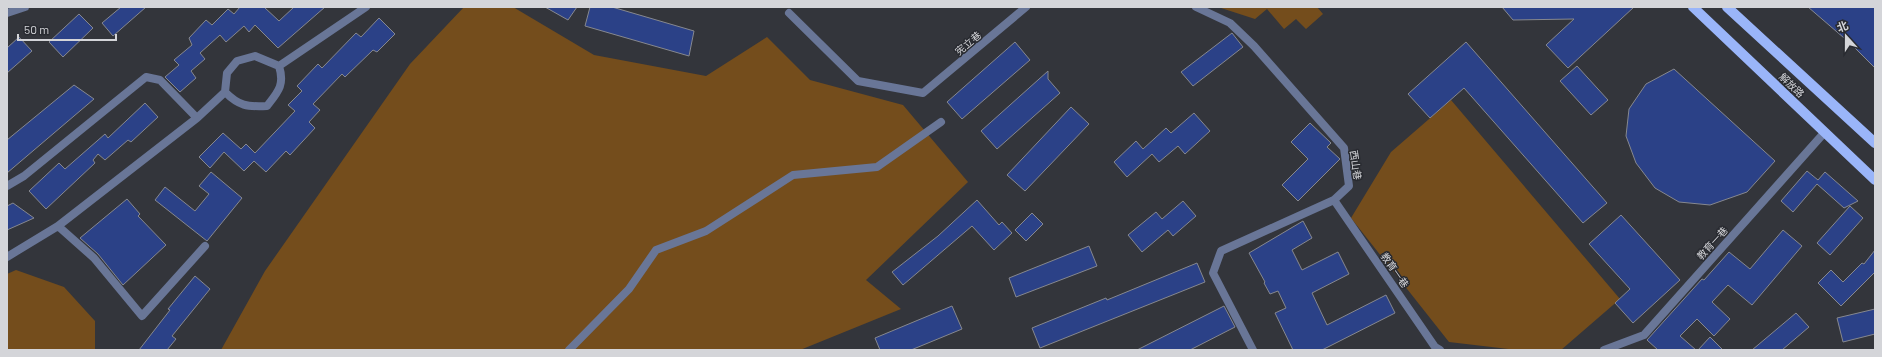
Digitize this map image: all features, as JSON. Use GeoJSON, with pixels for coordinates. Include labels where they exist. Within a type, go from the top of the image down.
{"type":"FeatureCollection","features":[{"type":"Feature","properties":{"kind":"main road","name":"解放路"},"geometry":{"type":"LineString","coordinates":[[1693,7],[1875,180]]}},
{"type":"Feature","properties":{"kind":"main road","name":"解放路"},"geometry":{"type":"LineString","coordinates":[[1727,7],[1875,143]]}},
{"type":"Feature","properties":{"kind":"street"},"geometry":{"type":"LineString","coordinates":[[7,13],[25,7]]}},
{"type":"Feature","properties":{"kind":"street"},"geometry":{"type":"LineString","coordinates":[[279,66],[366,7]]}},
{"type":"Feature","properties":{"kind":"street","name":"宪立巷"},"geometry":{"type":"LineString","coordinates":[[789,12],[858,81],[923,93],[1026,7]]}},
{"type":"Feature","properties":{"kind":"street","name":"西山巷"},"geometry":{"type":"LineString","coordinates":[[1196,7],[1230,23],[1254,46],[1344,148],[1349,186],[1334,200],[1221,251],[1213,273],[1253,350]]}},
{"type":"Feature","properties":{"kind":"street"},"geometry":{"type":"LineString","coordinates":[[7,257],[58,226],[197,118],[225,92],[227,73],[237,61],[255,56],[279,66]]}},
{"type":"Feature","properties":{"kind":"street"},"geometry":{"type":"LineString","coordinates":[[225,92],[236,103],[252,107],[266,106],[278,92],[282,77],[279,66]]}},
{"type":"Feature","properties":{"kind":"street"},"geometry":{"type":"LineString","coordinates":[[7,186],[24,176],[146,77],[160,80],[197,118]]}},
{"type":"Feature","properties":{"kind":"street"},"geometry":{"type":"LineString","coordinates":[[569,350],[629,290],[656,250],[706,231],[793,175],[878,166],[941,122]]}},
{"type":"Feature","properties":{"kind":"street","name":"教育一巷"},"geometry":{"type":"LineString","coordinates":[[1604,350],[1644,335],[1824,132]]}},
{"type":"Feature","properties":{"kind":"street","name":"教育一巷"},"geometry":{"type":"LineString","coordinates":[[1334,200],[1435,347],[1440,350]]}},
{"type":"Feature","properties":{"kind":"street"},"geometry":{"type":"LineString","coordinates":[[58,226],[94,258],[142,316],[205,246]]}},
{"type":"Feature","properties":{"kind":"shaded area"},"geometry":{"type":"Polygon","coordinates":[[[464,7],[513,7],[594,55],[706,76],[767,37],[810,80],[903,105],[968,182],[866,280],[901,309],[800,350],[221,350],[265,271],[410,64],[464,7]]]}},
{"type":"Feature","properties":{"kind":"shaded area"},"geometry":{"type":"Polygon","coordinates":[[[1218,7],[1317,7],[1323,14],[1306,29],[1296,19],[1284,29],[1267,9],[1255,19],[1218,7]]]}},
{"type":"Feature","properties":{"kind":"shaded area"},"geometry":{"type":"Polygon","coordinates":[[[1451,100],[1620,299],[1561,350],[1517,350],[1449,342],[1351,218],[1391,152],[1451,100]]]}},
{"type":"Feature","properties":{"kind":"shaded area"},"geometry":{"type":"Polygon","coordinates":[[[16,270],[64,287],[95,321],[95,350],[7,350],[7,274],[16,270]]]}},
{"type":"Feature","properties":{"kind":"building"},"geometry":{"type":"Polygon","coordinates":[[[121,7],[146,7],[113,36],[102,23],[121,7]]]}},
{"type":"Feature","properties":{"kind":"building"},"geometry":{"type":"Polygon","coordinates":[[[240,7],[264,7],[279,21],[294,7],[325,7],[278,48],[255,25],[249,32],[244,26],[226,42],[220,35],[200,53],[205,59],[191,71],[196,78],[180,92],[165,77],[179,65],[174,60],[192,45],[189,38],[206,20],[212,25],[228,9],[234,14],[240,7]]]}},
{"type":"Feature","properties":{"kind":"building"},"geometry":{"type":"Polygon","coordinates":[[[545,7],[577,7],[568,20],[545,7]]]}},
{"type":"Feature","properties":{"kind":"building"},"geometry":{"type":"Polygon","coordinates":[[[590,7],[612,7],[694,31],[689,56],[585,26],[590,7]]]}},
{"type":"Feature","properties":{"kind":"building"},"geometry":{"type":"Polygon","coordinates":[[[1502,7],[1634,7],[1568,68],[1546,45],[1574,19],[1513,20],[1502,7]]]}},
{"type":"Feature","properties":{"kind":"building"},"geometry":{"type":"Polygon","coordinates":[[[1808,7],[1875,7],[1875,68],[1851,44],[1808,7]]]}},
{"type":"Feature","properties":{"kind":"building"},"geometry":{"type":"Polygon","coordinates":[[[79,14],[93,28],[63,57],[49,42],[79,14]]]}},
{"type":"Feature","properties":{"kind":"building"},"geometry":{"type":"Polygon","coordinates":[[[379,18],[395,34],[377,52],[373,50],[345,77],[342,74],[313,104],[320,110],[309,122],[315,128],[290,155],[286,151],[266,172],[254,161],[244,171],[224,152],[210,168],[199,157],[223,133],[241,149],[246,144],[255,153],[295,111],[288,105],[302,91],[297,86],[318,64],[322,68],[356,33],[361,37],[379,18]]]}},
{"type":"Feature","properties":{"kind":"building"},"geometry":{"type":"Polygon","coordinates":[[[1232,33],[1243,47],[1193,86],[1181,72],[1232,33]]]}},
{"type":"Feature","properties":{"kind":"building"},"geometry":{"type":"Polygon","coordinates":[[[19,37],[32,51],[7,73],[7,48],[19,37]]]}},
{"type":"Feature","properties":{"kind":"building"},"geometry":{"type":"Polygon","coordinates":[[[1015,42],[1030,60],[962,119],[947,102],[1015,42]]]}},
{"type":"Feature","properties":{"kind":"building"},"geometry":{"type":"Polygon","coordinates":[[[1466,42],[1607,203],[1583,223],[1464,88],[1430,118],[1408,94],[1466,42]]]}},
{"type":"Feature","properties":{"kind":"building"},"geometry":{"type":"Polygon","coordinates":[[[1577,66],[1608,100],[1591,115],[1560,81],[1577,66]]]}},
{"type":"Feature","properties":{"kind":"building"},"geometry":{"type":"Polygon","coordinates":[[[1674,69],[1775,161],[1747,192],[1710,205],[1679,202],[1655,188],[1636,163],[1626,136],[1629,109],[1646,84],[1674,69]]]}},
{"type":"Feature","properties":{"kind":"building"},"geometry":{"type":"Polygon","coordinates":[[[1048,71],[1048,79],[1060,93],[997,149],[981,131],[1048,71]]]}},
{"type":"Feature","properties":{"kind":"building"},"geometry":{"type":"Polygon","coordinates":[[[74,85],[94,99],[7,173],[7,140],[74,85]]]}},
{"type":"Feature","properties":{"kind":"building"},"geometry":{"type":"Polygon","coordinates":[[[145,103],[158,117],[131,142],[128,140],[105,160],[98,154],[93,160],[95,163],[46,209],[29,191],[59,163],[65,169],[105,134],[108,138],[145,103]]]}},
{"type":"Feature","properties":{"kind":"building"},"geometry":{"type":"Polygon","coordinates":[[[1071,107],[1089,124],[1025,191],[1007,175],[1071,107]]]}},
{"type":"Feature","properties":{"kind":"building"},"geometry":{"type":"Polygon","coordinates":[[[1194,113],[1210,131],[1185,154],[1178,146],[1159,162],[1152,154],[1127,177],[1114,162],[1136,141],[1143,149],[1166,128],[1171,133],[1194,113]]]}},
{"type":"Feature","properties":{"kind":"building"},"geometry":{"type":"Polygon","coordinates":[[[1310,123],[1331,143],[1327,147],[1340,159],[1298,201],[1282,185],[1308,159],[1291,142],[1310,123]]]}},
{"type":"Feature","properties":{"kind":"building"},"geometry":{"type":"Polygon","coordinates":[[[1807,171],[1818,180],[1825,172],[1858,201],[1844,208],[1817,184],[1793,212],[1781,201],[1807,171]]]}},
{"type":"Feature","properties":{"kind":"building"},"geometry":{"type":"Polygon","coordinates":[[[211,172],[242,198],[207,241],[155,200],[165,187],[195,211],[209,194],[199,186],[211,172]]]}},
{"type":"Feature","properties":{"kind":"building"},"geometry":{"type":"Polygon","coordinates":[[[127,199],[140,214],[138,216],[166,245],[123,285],[98,254],[80,238],[127,199]]]}},
{"type":"Feature","properties":{"kind":"building"},"geometry":{"type":"Polygon","coordinates":[[[977,200],[999,225],[1002,222],[1012,233],[994,250],[972,226],[903,285],[892,272],[938,236],[977,200]]]}},
{"type":"Feature","properties":{"kind":"building"},"geometry":{"type":"Polygon","coordinates":[[[1183,201],[1196,216],[1173,236],[1168,230],[1142,252],[1128,235],[1156,212],[1162,219],[1183,201]]]}},
{"type":"Feature","properties":{"kind":"building"},"geometry":{"type":"Polygon","coordinates":[[[13,203],[34,218],[7,230],[7,206],[13,203]]]}},
{"type":"Feature","properties":{"kind":"building"},"geometry":{"type":"Polygon","coordinates":[[[1850,206],[1863,218],[1830,255],[1817,243],[1850,206]]]}},
{"type":"Feature","properties":{"kind":"building"},"geometry":{"type":"Polygon","coordinates":[[[1032,213],[1043,224],[1026,241],[1015,230],[1032,213]]]}},
{"type":"Feature","properties":{"kind":"building"},"geometry":{"type":"Polygon","coordinates":[[[1621,215],[1680,280],[1633,323],[1615,303],[1630,289],[1589,244],[1621,215]]]}},
{"type":"Feature","properties":{"kind":"building"},"geometry":{"type":"Polygon","coordinates":[[[1303,221],[1312,238],[1292,250],[1302,270],[1338,252],[1349,274],[1312,293],[1327,325],[1386,295],[1395,313],[1322,350],[1293,350],[1275,313],[1286,308],[1278,291],[1270,294],[1249,253],[1303,221]]]}},
{"type":"Feature","properties":{"kind":"building"},"geometry":{"type":"Polygon","coordinates":[[[1783,230],[1802,246],[1752,305],[1728,285],[1712,302],[1730,319],[1714,336],[1697,319],[1680,336],[1696,350],[1658,350],[1647,340],[1702,279],[1704,280],[1729,252],[1750,269],[1783,230]]]}},
{"type":"Feature","properties":{"kind":"building"},"geometry":{"type":"Polygon","coordinates":[[[1089,246],[1097,266],[1016,297],[1009,278],[1089,246]]]}},
{"type":"Feature","properties":{"kind":"building"},"geometry":{"type":"Polygon","coordinates":[[[1875,250],[1875,272],[1841,306],[1818,283],[1831,270],[1843,282],[1862,263],[1864,264],[1875,250]]]}},
{"type":"Feature","properties":{"kind":"building"},"geometry":{"type":"Polygon","coordinates":[[[1197,263],[1205,282],[1040,348],[1032,328],[1106,298],[1107,300],[1197,263]]]}},
{"type":"Feature","properties":{"kind":"building"},"geometry":{"type":"Polygon","coordinates":[[[195,276],[210,289],[172,336],[176,339],[167,350],[139,350],[170,310],[168,309],[195,276]]]}},
{"type":"Feature","properties":{"kind":"building"},"geometry":{"type":"Polygon","coordinates":[[[952,306],[962,329],[911,350],[880,350],[875,338],[952,306]]]}},
{"type":"Feature","properties":{"kind":"building"},"geometry":{"type":"Polygon","coordinates":[[[1224,306],[1235,327],[1190,350],[1137,350],[1224,306]]]}},
{"type":"Feature","properties":{"kind":"building"},"geometry":{"type":"Polygon","coordinates":[[[1875,309],[1875,334],[1843,342],[1837,318],[1875,309]]]}},
{"type":"Feature","properties":{"kind":"building"},"geometry":{"type":"Polygon","coordinates":[[[1796,313],[1809,327],[1782,350],[1752,350],[1796,313]]]}},
{"type":"Feature","properties":{"kind":"building"},"geometry":{"type":"Polygon","coordinates":[[[1710,337],[1723,350],[1698,350],[1710,337]]]}}]}
